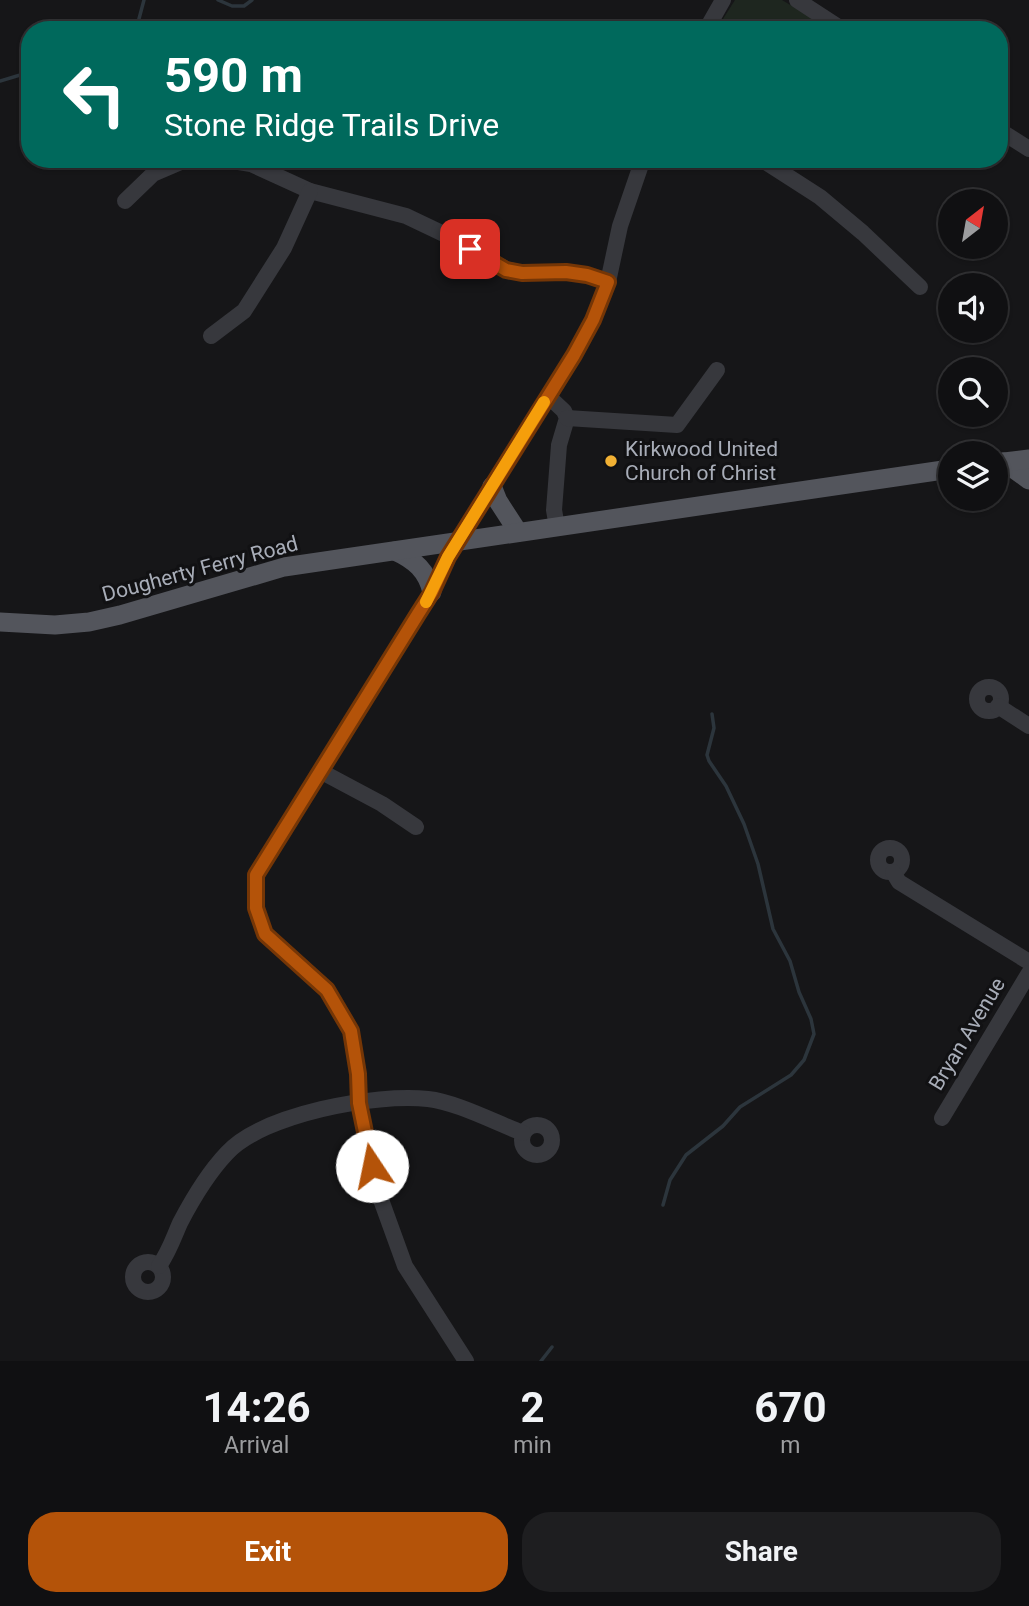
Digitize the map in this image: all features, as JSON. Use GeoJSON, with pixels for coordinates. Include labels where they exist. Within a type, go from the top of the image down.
{"type":"FeatureCollection","features":[{"type":"Feature","properties":{"kind":"main road"},"geometry":{"type":"LineString","coordinates":[[1008,462],[1029,459]]}},
{"type":"Feature","properties":{"kind":"main road"},"geometry":{"type":"LineString","coordinates":[[1008,468],[1029,480]]}},
{"type":"Feature","properties":{"kind":"main road","name":"Dougherty Ferry Road"},"geometry":{"type":"LineString","coordinates":[[0,622],[55,625],[89,622],[285,567],[938,471]]}},
{"type":"Feature","properties":{"kind":"main road"},"geometry":{"type":"LineString","coordinates":[[492,486],[498,501],[518,532]]}},
{"type":"Feature","properties":{"kind":"main road"},"geometry":{"type":"LineString","coordinates":[[395,551],[412,559],[429,577],[432,592]]}},
{"type":"Feature","properties":{"kind":"street"},"geometry":{"type":"LineString","coordinates":[[711,21],[723,0]]}},
{"type":"Feature","properties":{"kind":"street"},"geometry":{"type":"LineString","coordinates":[[797,0],[829,21]]}},
{"type":"Feature","properties":{"kind":"street"},"geometry":{"type":"LineString","coordinates":[[1008,136],[1029,149]]}},
{"type":"Feature","properties":{"kind":"street"},"geometry":{"type":"LineString","coordinates":[[125,201],[153,174],[167,168]]}},
{"type":"Feature","properties":{"kind":"street"},"geometry":{"type":"LineString","coordinates":[[260,168],[310,191],[406,216],[448,236],[506,270],[522,273],[576,273],[608,282]]}},
{"type":"Feature","properties":{"kind":"street"},"geometry":{"type":"LineString","coordinates":[[466,1361],[405,1266],[376,1186],[359,1103],[358,1074],[351,1031],[327,990],[265,934],[256,908],[256,875],[432,592],[457,541],[593,320],[608,282],[620,226],[640,168]]}},
{"type":"Feature","properties":{"kind":"street"},"geometry":{"type":"LineString","coordinates":[[775,168],[820,197],[920,286]]}},
{"type":"Feature","properties":{"kind":"street"},"geometry":{"type":"LineString","coordinates":[[212,336],[244,311],[284,248],[310,191]]}},
{"type":"Feature","properties":{"kind":"street"},"geometry":{"type":"LineString","coordinates":[[567,418],[677,425],[717,370]]}},
{"type":"Feature","properties":{"kind":"street"},"geometry":{"type":"LineString","coordinates":[[548,396],[564,411],[567,418],[559,445],[554,510],[557,527]]}},
{"type":"Feature","properties":{"kind":"street"},"geometry":{"type":"LineString","coordinates":[[998,706],[1029,726]]}},
{"type":"Feature","properties":{"kind":"street"},"geometry":{"type":"LineString","coordinates":[[322,772],[382,804],[416,827]]}},
{"type":"Feature","properties":{"kind":"street"},"geometry":{"type":"LineString","coordinates":[[893,872],[899,883],[1029,962]]}},
{"type":"Feature","properties":{"kind":"street","name":"Bryan Avenue"},"geometry":{"type":"LineString","coordinates":[[942,1118],[1029,973]]}},
{"type":"Feature","properties":{"kind":"street"},"geometry":{"type":"LineString","coordinates":[[159,1266],[170,1250],[179,1226],[200,1187],[228,1151],[267,1126],[291,1116],[359,1103],[429,1099],[523,1133]]}},
{"type":"Feature","properties":{"kind":"shaded area"},"geometry":{"type":"Polygon","coordinates":[[[735,0],[782,0],[817,21],[722,21],[735,0]]]}},
{"type":"Feature","properties":{"kind":"waterway"},"geometry":{"type":"LineString","coordinates":[[138,21],[144,0]]}},
{"type":"Feature","properties":{"kind":"waterway"},"geometry":{"type":"LineString","coordinates":[[218,0],[232,6],[244,6],[252,0]]}},
{"type":"Feature","properties":{"kind":"waterway"},"geometry":{"type":"LineString","coordinates":[[0,81],[21,75]]}},
{"type":"Feature","properties":{"kind":"waterway"},"geometry":{"type":"LineString","coordinates":[[663,1205],[670,1180],[686,1155],[723,1126],[740,1107],[791,1075],[804,1060],[814,1034],[790,961],[773,929],[758,864],[744,824],[707,755],[714,728],[712,714]]}},
{"type":"Feature","properties":{"kind":"waterway"},"geometry":{"type":"LineString","coordinates":[[541,1361],[552,1347]]}},
{"type":"Feature","properties":{"kind":"slow traffic"},"geometry":{"type":"LineString","coordinates":[[426,602],[448,557],[544,402]]}},
{"type":"Feature","properties":{"kind":"place","name":"Kirkwood United Church of Christ"},"geometry":{"type":"Point","coordinates":[611,461]}},
{"type":"Feature","properties":{"kind":"route"},"geometry":{"type":"LineString","coordinates":[[372,1166],[359,1103],[358,1074],[351,1031],[327,990],[265,934],[256,908],[256,875],[322,772],[432,592],[448,557],[574,355],[593,320],[608,282],[566,272],[535,274],[506,270],[470,249]]}}]}
